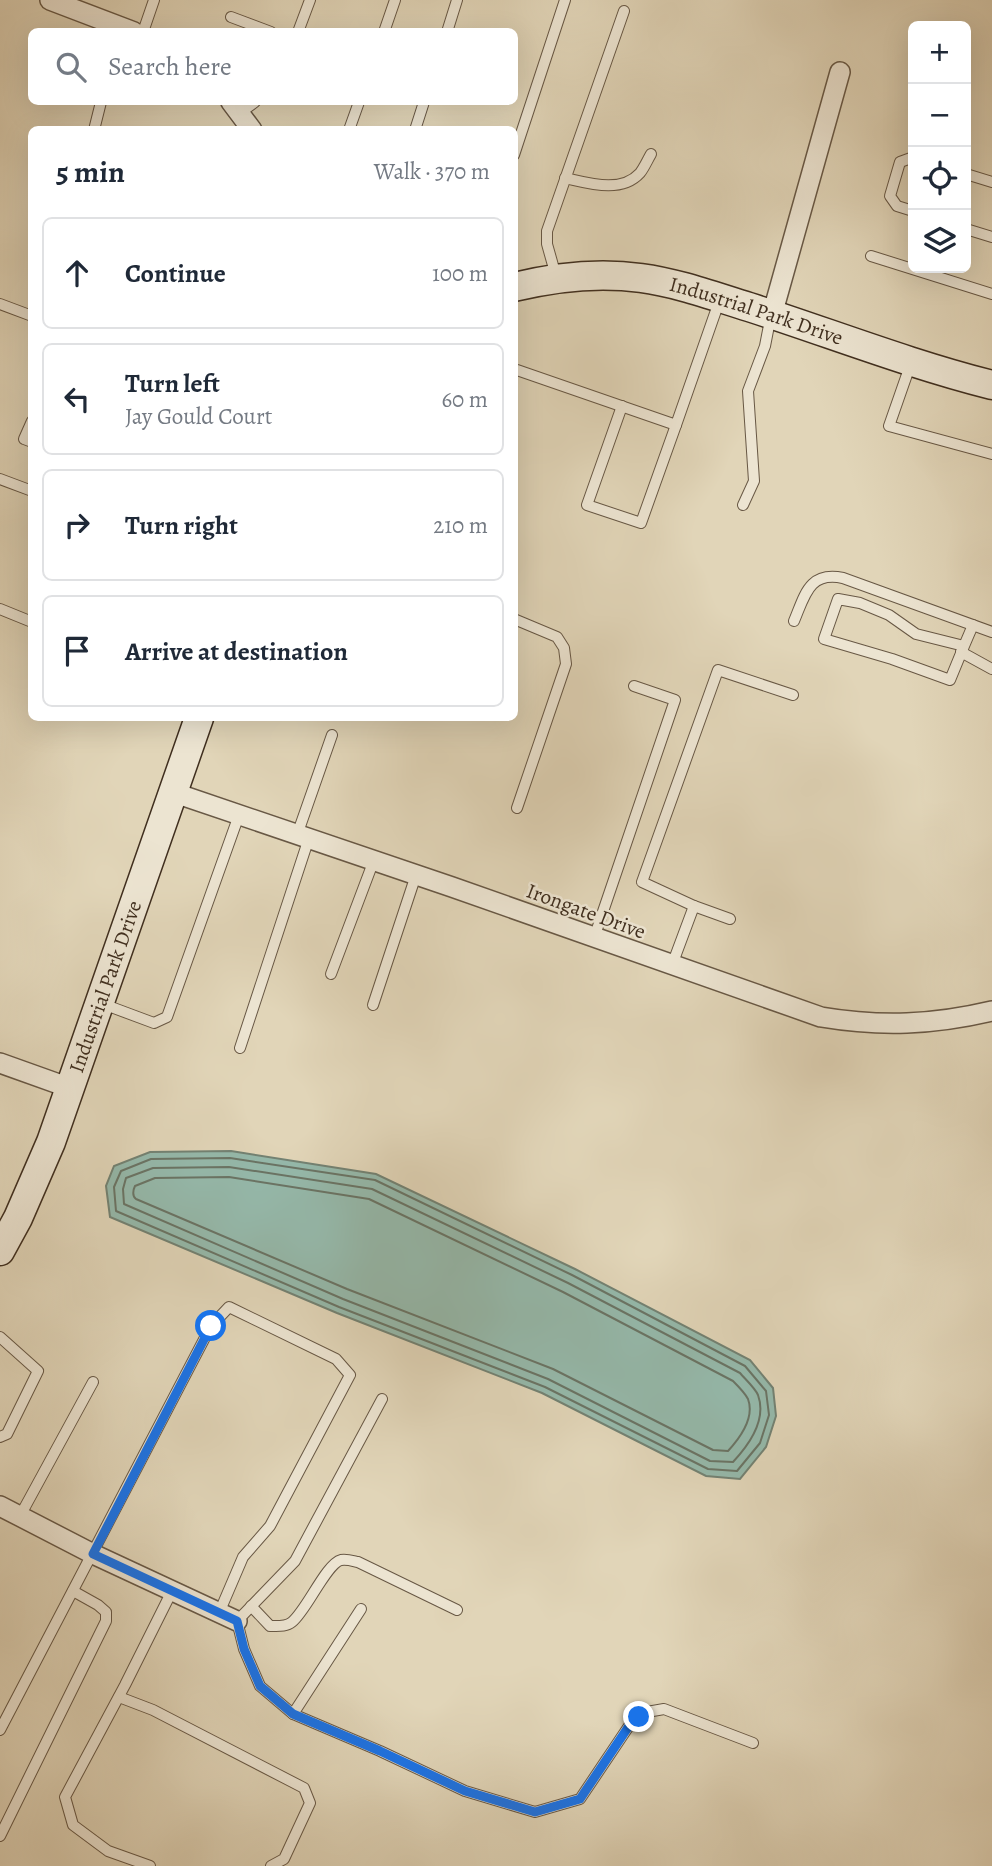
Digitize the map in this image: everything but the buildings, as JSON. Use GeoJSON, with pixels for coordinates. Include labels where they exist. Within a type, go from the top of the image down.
{"type":"FeatureCollection","features":[{"type":"Feature","properties":{"kind":"street"},"geometry":{"type":"LineString","coordinates":[[50,0],[109,27]]}},
{"type":"Feature","properties":{"kind":"street"},"geometry":{"type":"LineString","coordinates":[[772,315],[840,72]]}},
{"type":"Feature","properties":{"kind":"street"},"geometry":{"type":"LineString","coordinates":[[242,105],[250,126]]}},
{"type":"Feature","properties":{"kind":"street","name":"Industrial Park Drive"},"geometry":{"type":"LineString","coordinates":[[518,286],[557,279],[605,276],[639,278],[671,284],[772,315],[911,363],[992,385]]}},
{"type":"Feature","properties":{"kind":"street","name":"Industrial Park Drive"},"geometry":{"type":"LineString","coordinates":[[0,1251],[18,1218],[51,1142],[198,721]]}},
{"type":"Feature","properties":{"kind":"street","name":"Irongate Drive"},"geometry":{"type":"LineString","coordinates":[[172,792],[821,1017],[878,1024],[931,1023],[992,1011]]}},
{"type":"Feature","properties":{"kind":"street"},"geometry":{"type":"LineString","coordinates":[[0,1063],[69,1088]]}},
{"type":"Feature","properties":{"kind":"street"},"geometry":{"type":"LineString","coordinates":[[0,1506],[93,1554],[228,1617]]}},
{"type":"Feature","properties":{"kind":"lane"},"geometry":{"type":"LineString","coordinates":[[144,28],[154,0]]}},
{"type":"Feature","properties":{"kind":"lane"},"geometry":{"type":"LineString","coordinates":[[300,28],[310,0]]}},
{"type":"Feature","properties":{"kind":"lane"},"geometry":{"type":"LineString","coordinates":[[385,28],[395,0]]}},
{"type":"Feature","properties":{"kind":"lane"},"geometry":{"type":"LineString","coordinates":[[447,28],[457,0]]}},
{"type":"Feature","properties":{"kind":"lane"},"geometry":{"type":"LineString","coordinates":[[518,143],[565,0]]}},
{"type":"Feature","properties":{"kind":"lane"},"geometry":{"type":"LineString","coordinates":[[557,279],[549,256],[547,231],[624,11]]}},
{"type":"Feature","properties":{"kind":"lane"},"geometry":{"type":"LineString","coordinates":[[231,17],[260,28]]}},
{"type":"Feature","properties":{"kind":"lane"},"geometry":{"type":"LineString","coordinates":[[95,126],[100,105]]}},
{"type":"Feature","properties":{"kind":"lane"},"geometry":{"type":"LineString","coordinates":[[350,126],[358,105]]}},
{"type":"Feature","properties":{"kind":"lane"},"geometry":{"type":"LineString","coordinates":[[416,126],[423,105]]}},
{"type":"Feature","properties":{"kind":"lane"},"geometry":{"type":"LineString","coordinates":[[565,178],[605,185],[625,183],[642,171],[651,154]]}},
{"type":"Feature","properties":{"kind":"lane"},"geometry":{"type":"LineString","coordinates":[[908,160],[900,162],[890,196],[897,206],[908,209]]}},
{"type":"Feature","properties":{"kind":"lane"},"geometry":{"type":"LineString","coordinates":[[971,176],[992,182]]}},
{"type":"Feature","properties":{"kind":"lane"},"geometry":{"type":"LineString","coordinates":[[971,231],[992,237]]}},
{"type":"Feature","properties":{"kind":"lane"},"geometry":{"type":"LineString","coordinates":[[871,256],[992,294]]}},
{"type":"Feature","properties":{"kind":"lane"},"geometry":{"type":"LineString","coordinates":[[622,406],[587,505],[641,523],[720,298]]}},
{"type":"Feature","properties":{"kind":"lane"},"geometry":{"type":"LineString","coordinates":[[0,304],[28,314]]}},
{"type":"Feature","properties":{"kind":"lane"},"geometry":{"type":"LineString","coordinates":[[743,506],[754,481],[748,391],[765,346],[772,315]]}},
{"type":"Feature","properties":{"kind":"lane"},"geometry":{"type":"LineString","coordinates":[[911,363],[889,426],[992,454]]}},
{"type":"Feature","properties":{"kind":"lane"},"geometry":{"type":"LineString","coordinates":[[518,374],[676,425]]}},
{"type":"Feature","properties":{"kind":"lane"},"geometry":{"type":"LineString","coordinates":[[0,479],[28,490]]}},
{"type":"Feature","properties":{"kind":"lane"},"geometry":{"type":"LineString","coordinates":[[794,621],[806,592],[814,582],[831,576],[992,632]]}},
{"type":"Feature","properties":{"kind":"lane"},"geometry":{"type":"LineString","coordinates":[[973,625],[963,649],[950,680],[824,639],[838,598],[860,603],[889,615],[916,634],[963,649],[992,669]]}},
{"type":"Feature","properties":{"kind":"lane"},"geometry":{"type":"LineString","coordinates":[[0,609],[28,620]]}},
{"type":"Feature","properties":{"kind":"lane"},"geometry":{"type":"LineString","coordinates":[[517,808],[566,664],[564,648],[557,638],[518,621]]}},
{"type":"Feature","properties":{"kind":"lane"},"geometry":{"type":"LineString","coordinates":[[730,919],[642,883],[718,670],[793,695]]}},
{"type":"Feature","properties":{"kind":"lane"},"geometry":{"type":"LineString","coordinates":[[594,938],[675,700],[634,686]]}},
{"type":"Feature","properties":{"kind":"lane"},"geometry":{"type":"LineString","coordinates":[[240,1048],[331,735]]}},
{"type":"Feature","properties":{"kind":"lane"},"geometry":{"type":"LineString","coordinates":[[99,1002],[154,1023],[167,1017],[239,815]]}},
{"type":"Feature","properties":{"kind":"lane"},"geometry":{"type":"LineString","coordinates":[[331,975],[373,860]]}},
{"type":"Feature","properties":{"kind":"lane"},"geometry":{"type":"LineString","coordinates":[[373,1005],[416,875]]}},
{"type":"Feature","properties":{"kind":"lane"},"geometry":{"type":"LineString","coordinates":[[671,965],[694,906]]}},
{"type":"Feature","properties":{"kind":"lane"},"geometry":{"type":"LineString","coordinates":[[0,1730],[211,1326],[229,1307],[336,1359],[351,1375],[270,1526],[243,1557],[228,1617],[260,1686],[293,1714],[465,1791],[535,1812],[580,1799],[631,1723],[647,1712],[664,1709],[753,1744]]}},
{"type":"Feature","properties":{"kind":"lane"},"geometry":{"type":"LineString","coordinates":[[0,1437],[7,1434],[38,1371],[2,1342]]}},
{"type":"Feature","properties":{"kind":"lane"},"geometry":{"type":"LineString","coordinates":[[20,1516],[93,1382]]}},
{"type":"Feature","properties":{"kind":"lane"},"geometry":{"type":"LineString","coordinates":[[228,1617],[251,1606],[295,1561],[382,1399]]}},
{"type":"Feature","properties":{"kind":"lane"},"geometry":{"type":"LineString","coordinates":[[251,1606],[270,1626],[291,1623],[332,1566],[338,1561],[349,1560],[457,1610]]}},
{"type":"Feature","properties":{"kind":"lane"},"geometry":{"type":"LineString","coordinates":[[0,1836],[106,1621],[106,1612],[73,1591]]}},
{"type":"Feature","properties":{"kind":"lane"},"geometry":{"type":"LineString","coordinates":[[150,1866],[108,1851],[73,1825],[65,1797],[172,1591]]}},
{"type":"Feature","properties":{"kind":"lane"},"geometry":{"type":"LineString","coordinates":[[293,1714],[361,1609]]}},
{"type":"Feature","properties":{"kind":"lane"},"geometry":{"type":"LineString","coordinates":[[119,1697],[153,1710],[304,1788],[310,1803],[284,1859],[271,1866]]}},
{"type":"Feature","properties":{"kind":"water"},"geometry":{"type":"Polygon","coordinates":[[[231,1151],[376,1174],[575,1269],[750,1360],[773,1388],[776,1416],[766,1447],[740,1479],[706,1476],[542,1393],[337,1313],[110,1217],[106,1186],[114,1166],[150,1152],[231,1151]]]}},
{"type":"Feature","properties":{"kind":"route"},"geometry":{"type":"LineString","coordinates":[[211,1326],[93,1554],[237,1621],[244,1649],[260,1686],[293,1714],[465,1791],[535,1812],[580,1799],[631,1723],[639,1717]]}}]}
